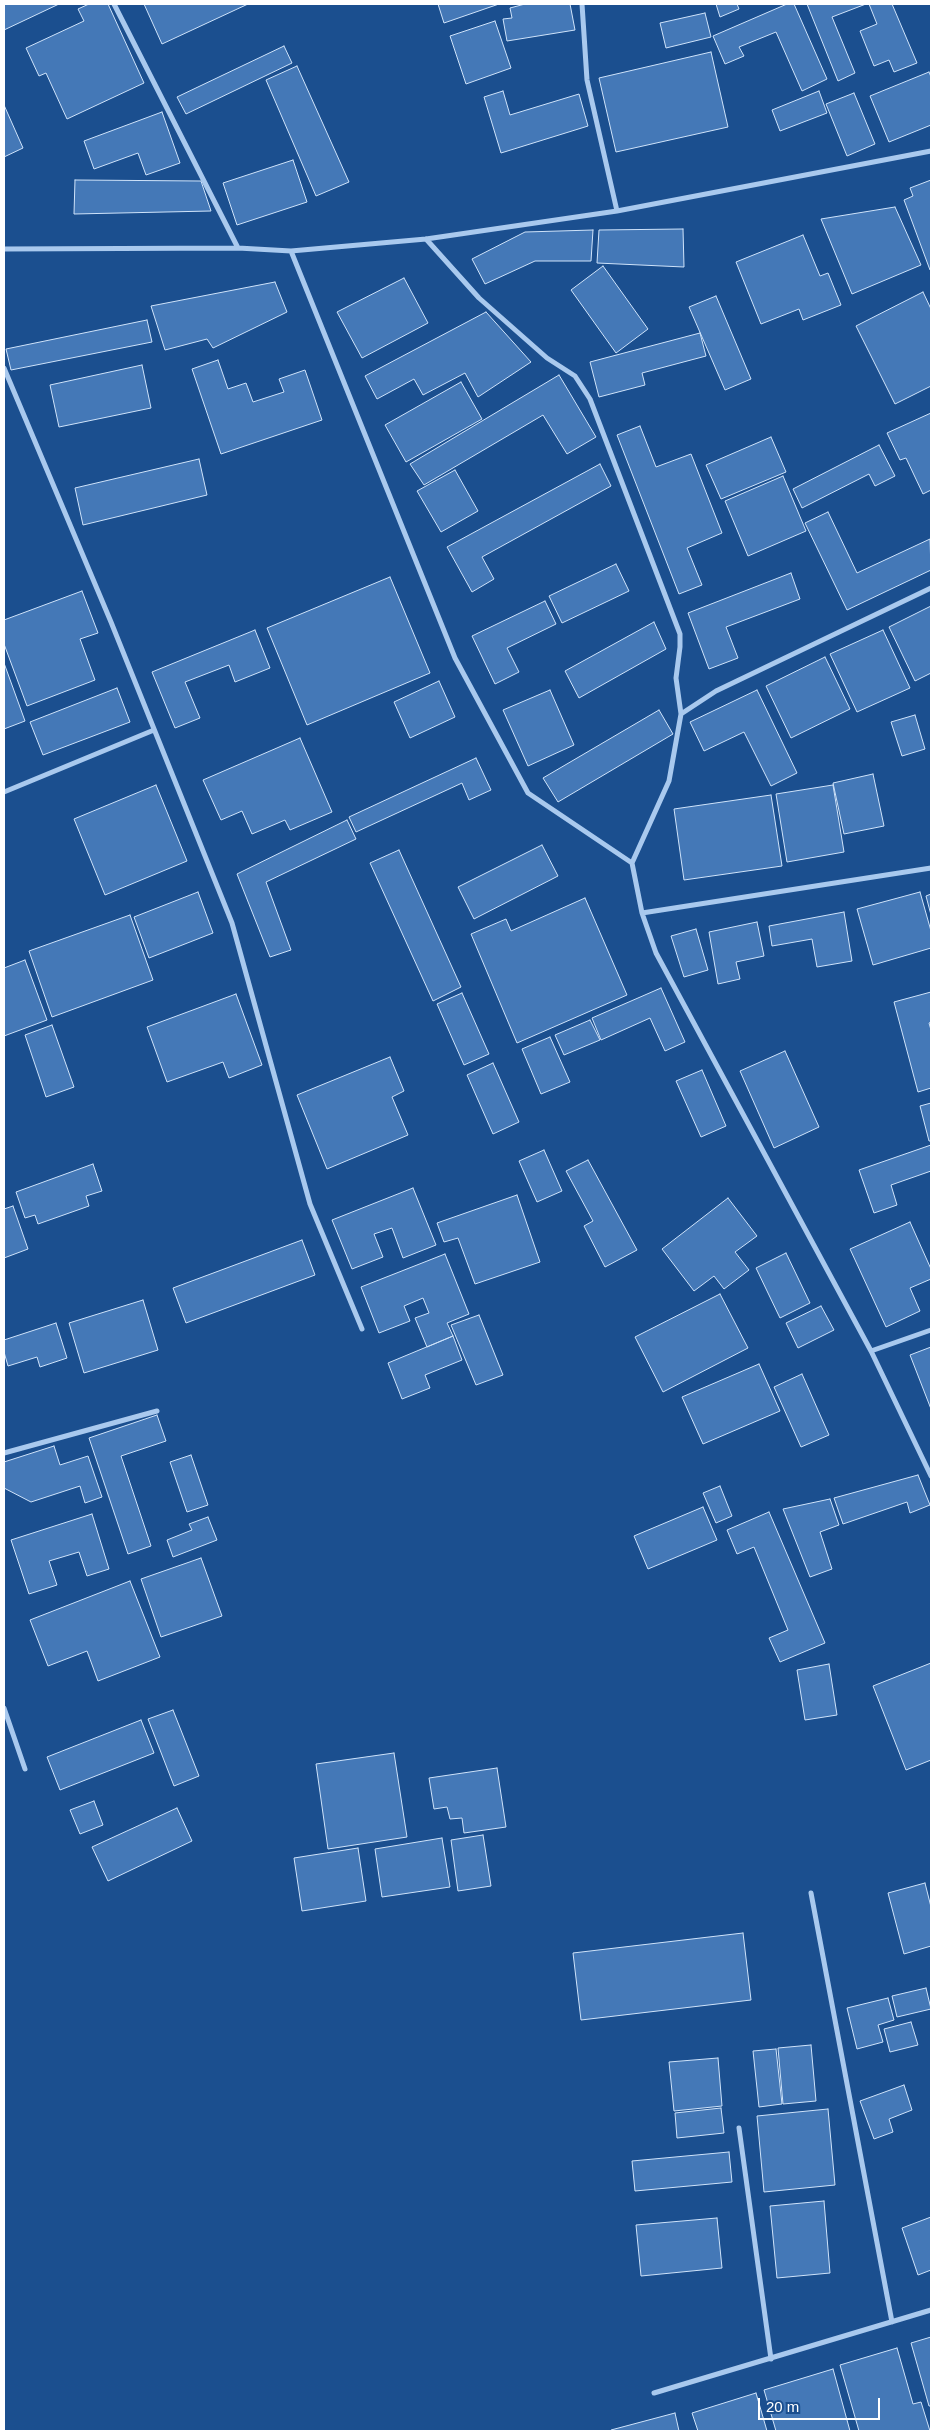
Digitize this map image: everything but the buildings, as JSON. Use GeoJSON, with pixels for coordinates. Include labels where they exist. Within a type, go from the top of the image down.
{"type":"FeatureCollection","features":[{"type":"Feature","properties":{"kind":"street"},"geometry":{"type":"LineString","coordinates":[[114,4],[238,248]]}},
{"type":"Feature","properties":{"kind":"street"},"geometry":{"type":"LineString","coordinates":[[582,4],[587,80],[617,211]]}},
{"type":"Feature","properties":{"kind":"street"},"geometry":{"type":"LineString","coordinates":[[4,249],[238,248],[291,251],[426,239],[617,211],[931,151]]}},
{"type":"Feature","properties":{"kind":"street"},"geometry":{"type":"LineString","coordinates":[[426,239],[479,298],[547,358],[575,376],[590,399],[680,634],[676,678],[681,714],[669,780],[632,863],[642,913],[656,953],[871,1351],[931,1476]]}},
{"type":"Feature","properties":{"kind":"street"},"geometry":{"type":"LineString","coordinates":[[291,251],[454,658],[528,793],[632,863]]}},
{"type":"Feature","properties":{"kind":"street"},"geometry":{"type":"LineString","coordinates":[[4,368],[232,923],[310,1204],[362,1329]]}},
{"type":"Feature","properties":{"kind":"street"},"geometry":{"type":"LineString","coordinates":[[681,714],[716,692],[931,588]]}},
{"type":"Feature","properties":{"kind":"street"},"geometry":{"type":"LineString","coordinates":[[4,792],[154,730]]}},
{"type":"Feature","properties":{"kind":"street"},"geometry":{"type":"LineString","coordinates":[[642,913],[931,868]]}},
{"type":"Feature","properties":{"kind":"street"},"geometry":{"type":"LineString","coordinates":[[871,1351],[931,1330]]}},
{"type":"Feature","properties":{"kind":"street"},"geometry":{"type":"LineString","coordinates":[[4,1453],[157,1411]]}},
{"type":"Feature","properties":{"kind":"street"},"geometry":{"type":"LineString","coordinates":[[4,1708],[25,1769]]}},
{"type":"Feature","properties":{"kind":"street"},"geometry":{"type":"LineString","coordinates":[[811,1893],[892,2322]]}},
{"type":"Feature","properties":{"kind":"street"},"geometry":{"type":"LineString","coordinates":[[739,2128],[770,2359]]}},
{"type":"Feature","properties":{"kind":"street"},"geometry":{"type":"LineString","coordinates":[[654,2393],[931,2310]]}}]}
